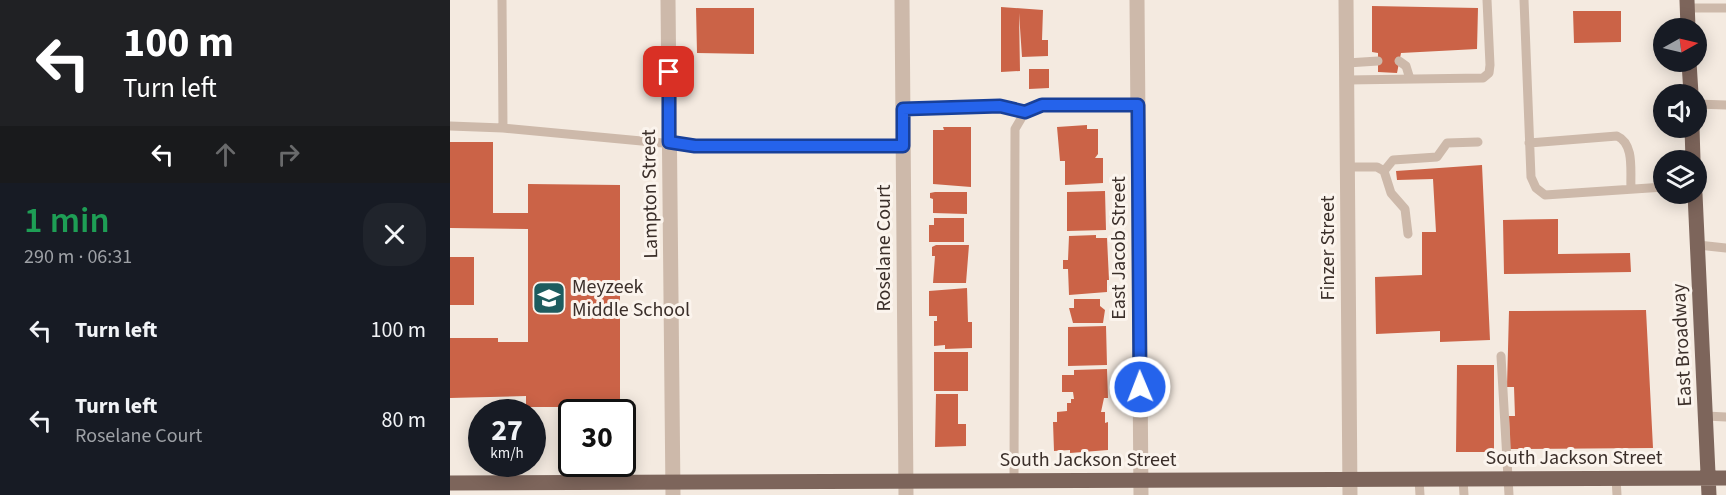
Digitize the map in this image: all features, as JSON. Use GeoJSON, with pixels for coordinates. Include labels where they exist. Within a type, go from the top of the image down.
{"type":"FeatureCollection","features":[{"type":"Feature","properties":{"kind":"main road","name":"East Broadway"},"geometry":{"type":"LineString","coordinates":[[1696,204],[1709,495]]}},
{"type":"Feature","properties":{"kind":"main road","name":"South Jackson Street"},"geometry":{"type":"LineString","coordinates":[[450,483],[672,489],[906,488],[1014,481],[1141,488],[1350,487],[1419,479],[1726,478]]}},
{"type":"Feature","properties":{"kind":"street","name":"Lampton Street"},"geometry":{"type":"LineString","coordinates":[[668,0],[672,489]]}},
{"type":"Feature","properties":{"kind":"street","name":"Roselane Court"},"geometry":{"type":"LineString","coordinates":[[902,0],[906,488]]}},
{"type":"Feature","properties":{"kind":"street","name":"East Jacob Street"},"geometry":{"type":"LineString","coordinates":[[1137,0],[1141,488]]}},
{"type":"Feature","properties":{"kind":"street","name":"Finzer Street"},"geometry":{"type":"LineString","coordinates":[[1346,0],[1350,487]]}},
{"type":"Feature","properties":{"kind":"lane"},"geometry":{"type":"LineString","coordinates":[[502,0],[503,128]]}},
{"type":"Feature","properties":{"kind":"lane"},"geometry":{"type":"LineString","coordinates":[[1347,80],[1484,78],[1489,73],[1487,0]]}},
{"type":"Feature","properties":{"kind":"lane"},"geometry":{"type":"LineString","coordinates":[[1524,0],[1531,177],[1536,188],[1545,195],[1653,188]]}},
{"type":"Feature","properties":{"kind":"lane"},"geometry":{"type":"LineString","coordinates":[[1687,4],[1726,8]]}},
{"type":"Feature","properties":{"kind":"lane"},"geometry":{"type":"LineString","coordinates":[[1347,63],[1378,61]]}},
{"type":"Feature","properties":{"kind":"lane"},"geometry":{"type":"LineString","coordinates":[[1399,61],[1406,66],[1410,79]]}},
{"type":"Feature","properties":{"kind":"lane"},"geometry":{"type":"LineString","coordinates":[[1707,104],[1726,105]]}},
{"type":"Feature","properties":{"kind":"lane"},"geometry":{"type":"LineString","coordinates":[[903,109],[1000,106],[1025,112],[1042,105],[1138,105]]}},
{"type":"Feature","properties":{"kind":"lane"},"geometry":{"type":"LineString","coordinates":[[1014,481],[1016,129],[1025,112]]}},
{"type":"Feature","properties":{"kind":"lane"},"geometry":{"type":"LineString","coordinates":[[450,126],[503,128],[695,146],[903,146]]}},
{"type":"Feature","properties":{"kind":"lane"},"geometry":{"type":"LineString","coordinates":[[1529,143],[1617,136],[1624,139],[1629,146],[1631,189]]}},
{"type":"Feature","properties":{"kind":"lane"},"geometry":{"type":"LineString","coordinates":[[1384,171],[1394,160],[1437,157],[1447,143],[1478,142]]}},
{"type":"Feature","properties":{"kind":"lane"},"geometry":{"type":"LineString","coordinates":[[1348,167],[1377,167],[1384,171],[1391,193],[1405,209],[1407,234]]}},
{"type":"Feature","properties":{"kind":"lane"},"geometry":{"type":"LineString","coordinates":[[1698,245],[1726,248]]}},
{"type":"Feature","properties":{"kind":"lane"},"geometry":{"type":"LineString","coordinates":[[1501,356],[1509,495]]}},
{"type":"Feature","properties":{"kind":"lane"},"geometry":{"type":"LineString","coordinates":[[1706,416],[1726,417]]}},
{"type":"Feature","properties":{"kind":"lane"},"geometry":{"type":"LineString","coordinates":[[1616,478],[1617,495]]}},
{"type":"Feature","properties":{"kind":"lane"},"geometry":{"type":"LineString","coordinates":[[1419,479],[1420,495]]}},
{"type":"Feature","properties":{"kind":"lane"},"geometry":{"type":"LineString","coordinates":[[1463,479],[1464,495]]}},
{"type":"Feature","properties":{"kind":"building"},"geometry":{"type":"Polygon","coordinates":[[[1372,6],[1478,8],[1477,49],[1401,53],[1397,73],[1378,72],[1378,53],[1372,52],[1372,6]]]}},
{"type":"Feature","properties":{"kind":"building"},"geometry":{"type":"Polygon","coordinates":[[[1001,7],[1043,10],[1042,40],[1048,40],[1048,56],[1022,57],[1019,13],[1020,71],[1001,72],[1001,7]]]}},
{"type":"Feature","properties":{"kind":"building"},"geometry":{"type":"Polygon","coordinates":[[[696,8],[754,8],[754,54],[697,53],[696,8]]]}},
{"type":"Feature","properties":{"kind":"building"},"geometry":{"type":"Polygon","coordinates":[[[1573,11],[1621,11],[1621,42],[1574,43],[1573,11]]]}},
{"type":"Feature","properties":{"kind":"building"},"geometry":{"type":"Polygon","coordinates":[[[1029,69],[1049,69],[1049,88],[1029,89],[1029,69]]]}},
{"type":"Feature","properties":{"kind":"building"},"geometry":{"type":"Polygon","coordinates":[[[1087,125],[1087,129],[1098,129],[1098,154],[1095,158],[1103,158],[1103,183],[1065,185],[1065,161],[1060,161],[1057,127],[1087,125]]]}},
{"type":"Feature","properties":{"kind":"building"},"geometry":{"type":"Polygon","coordinates":[[[943,127],[971,127],[971,187],[933,184],[933,130],[944,130],[943,127]]]}},
{"type":"Feature","properties":{"kind":"building","name":"Meyzeek Middle School"},"geometry":{"type":"Polygon","coordinates":[[[450,142],[493,142],[493,213],[528,213],[528,184],[620,185],[620,399],[558,399],[558,407],[546,407],[546,399],[526,399],[526,396],[450,398],[450,338],[498,338],[498,342],[528,342],[528,229],[450,228],[450,142]]]}},
{"type":"Feature","properties":{"kind":"building"},"geometry":{"type":"Polygon","coordinates":[[[1482,165],[1490,340],[1440,342],[1440,331],[1376,334],[1375,277],[1422,275],[1422,232],[1436,232],[1433,179],[1397,180],[1396,171],[1482,165]]]}},
{"type":"Feature","properties":{"kind":"building"},"geometry":{"type":"Polygon","coordinates":[[[1105,191],[1106,230],[1067,231],[1067,192],[1105,191]]]}},
{"type":"Feature","properties":{"kind":"building"},"geometry":{"type":"Polygon","coordinates":[[[967,192],[967,214],[933,213],[933,199],[930,198],[930,193],[967,192]]]}},
{"type":"Feature","properties":{"kind":"building"},"geometry":{"type":"Polygon","coordinates":[[[934,218],[964,218],[964,242],[929,242],[929,225],[934,225],[934,218]]]}},
{"type":"Feature","properties":{"kind":"building"},"geometry":{"type":"Polygon","coordinates":[[[1558,219],[1558,254],[1630,253],[1631,272],[1504,274],[1503,220],[1558,219]]]}},
{"type":"Feature","properties":{"kind":"building"},"geometry":{"type":"Polygon","coordinates":[[[1096,235],[1096,238],[1107,238],[1109,280],[1107,280],[1107,292],[1069,295],[1068,269],[1063,269],[1063,260],[1068,260],[1069,236],[1096,235]]]}},
{"type":"Feature","properties":{"kind":"building"},"geometry":{"type":"Polygon","coordinates":[[[969,245],[966,283],[933,283],[935,256],[932,256],[932,247],[969,245]]]}},
{"type":"Feature","properties":{"kind":"building"},"geometry":{"type":"Polygon","coordinates":[[[450,257],[474,257],[474,305],[450,305],[450,257]]]}},
{"type":"Feature","properties":{"kind":"building"},"geometry":{"type":"Polygon","coordinates":[[[967,288],[968,322],[972,322],[972,348],[945,349],[945,345],[934,346],[934,321],[937,321],[937,316],[929,316],[929,291],[967,288]]]}},
{"type":"Feature","properties":{"kind":"building"},"geometry":{"type":"Polygon","coordinates":[[[1074,299],[1100,299],[1100,306],[1105,310],[1103,323],[1073,323],[1069,308],[1074,308],[1074,299]]]}},
{"type":"Feature","properties":{"kind":"building"},"geometry":{"type":"Polygon","coordinates":[[[1646,310],[1653,448],[1510,449],[1509,416],[1515,416],[1514,387],[1507,387],[1509,311],[1646,310]]]}},
{"type":"Feature","properties":{"kind":"building"},"geometry":{"type":"Polygon","coordinates":[[[1106,326],[1107,365],[1068,366],[1068,327],[1106,326]]]}},
{"type":"Feature","properties":{"kind":"building"},"geometry":{"type":"Polygon","coordinates":[[[934,352],[968,352],[968,391],[934,391],[934,352]]]}},
{"type":"Feature","properties":{"kind":"building"},"geometry":{"type":"Polygon","coordinates":[[[1457,365],[1494,365],[1494,452],[1456,452],[1457,365]]]}},
{"type":"Feature","properties":{"kind":"building"},"geometry":{"type":"Polygon","coordinates":[[[1107,369],[1108,398],[1104,398],[1101,412],[1105,412],[1105,423],[1108,422],[1108,450],[1070,453],[1070,450],[1054,451],[1053,422],[1057,422],[1057,412],[1067,411],[1067,403],[1071,403],[1071,399],[1074,399],[1073,392],[1062,392],[1062,375],[1074,375],[1074,370],[1107,369]]]}},
{"type":"Feature","properties":{"kind":"building"},"geometry":{"type":"Polygon","coordinates":[[[936,394],[958,394],[958,424],[966,424],[966,446],[935,447],[936,394]]]}},
{"type":"Feature","properties":{"kind":"place","name":"Meyzeek Middle School"},"geometry":{"type":"Point","coordinates":[549,298]}},
{"type":"Feature","properties":{"kind":"route"},"geometry":{"type":"LineString","coordinates":[[669,72],[669,142],[695,146],[903,146],[903,109],[1000,106],[1025,112],[1042,105],[1138,105],[1140,387]]}}]}
